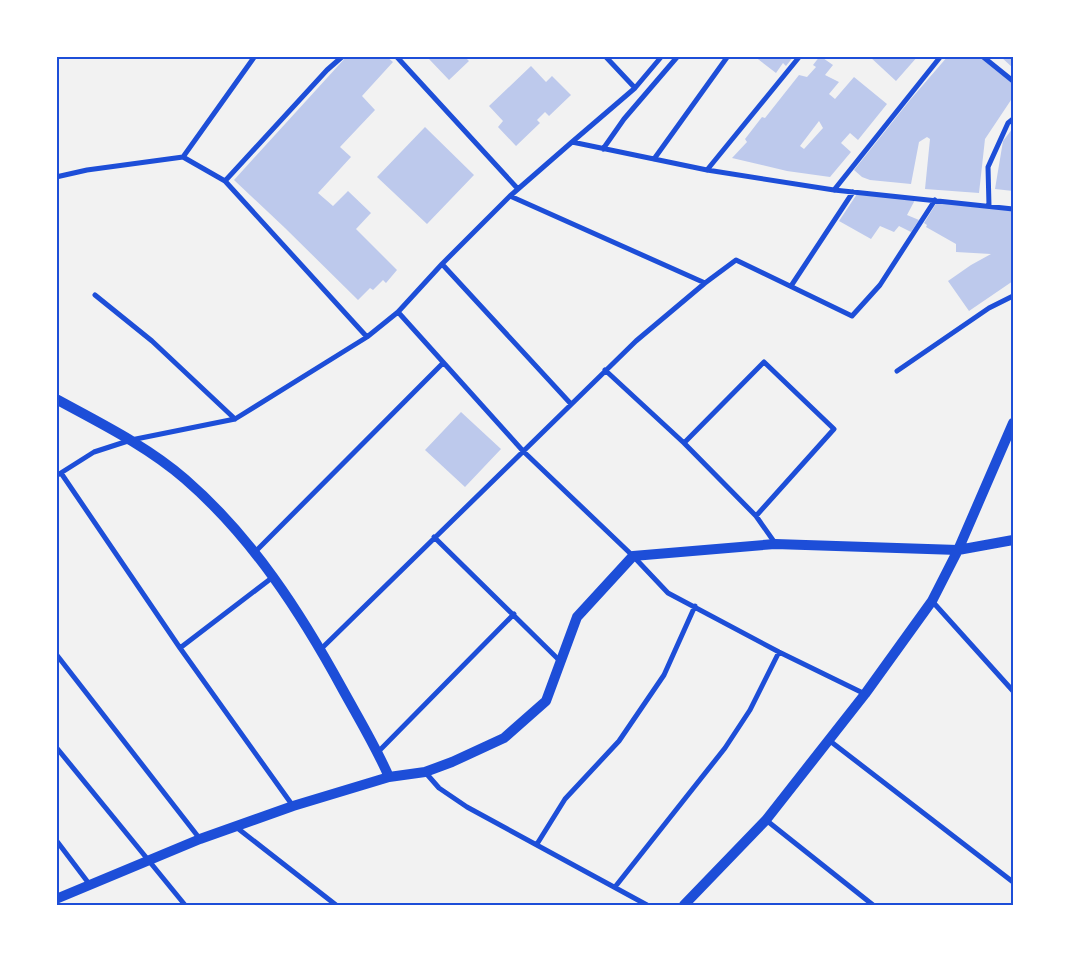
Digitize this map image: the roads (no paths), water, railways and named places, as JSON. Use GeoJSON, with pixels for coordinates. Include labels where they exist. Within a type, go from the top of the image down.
{"type":"FeatureCollection","features":[{"type":"Feature","properties":{"kind":"main road"},"geometry":{"type":"LineString","coordinates":[[56,399],[131,440],[184,478],[237,531],[273,578],[321,649],[378,752],[389,777]]}},
{"type":"Feature","properties":{"kind":"main road"},"geometry":{"type":"LineString","coordinates":[[688,904],[766,820],[866,694],[932,601],[1010,439],[1013,423]]}},
{"type":"Feature","properties":{"kind":"main road"},"geometry":{"type":"LineString","coordinates":[[56,900],[200,839],[292,806],[389,777],[425,772],[504,738],[546,701],[577,617],[633,556],[775,544],[958,550],[1013,540]]}},
{"type":"Feature","properties":{"kind":"street"},"geometry":{"type":"LineString","coordinates":[[183,157],[255,56]]}},
{"type":"Feature","properties":{"kind":"street"},"geometry":{"type":"LineString","coordinates":[[225,180],[343,56]]}},
{"type":"Feature","properties":{"kind":"street"},"geometry":{"type":"LineString","coordinates":[[396,56],[518,189]]}},
{"type":"Feature","properties":{"kind":"street"},"geometry":{"type":"LineString","coordinates":[[605,56],[635,88]]}},
{"type":"Feature","properties":{"kind":"street"},"geometry":{"type":"LineString","coordinates":[[292,806],[58,474],[94,452],[131,440],[235,419],[366,337],[398,312],[442,264],[510,196],[635,88],[662,56]]}},
{"type":"Feature","properties":{"kind":"street"},"geometry":{"type":"LineString","coordinates":[[603,149],[624,119],[678,56]]}},
{"type":"Feature","properties":{"kind":"street"},"geometry":{"type":"LineString","coordinates":[[654,159],[728,56]]}},
{"type":"Feature","properties":{"kind":"street"},"geometry":{"type":"LineString","coordinates":[[707,170],[800,56]]}},
{"type":"Feature","properties":{"kind":"street"},"geometry":{"type":"LineString","coordinates":[[834,190],[942,56]]}},
{"type":"Feature","properties":{"kind":"street"},"geometry":{"type":"LineString","coordinates":[[982,56],[1013,81]]}},
{"type":"Feature","properties":{"kind":"street"},"geometry":{"type":"LineString","coordinates":[[989,206],[988,167],[1008,123],[1013,119]]}},
{"type":"Feature","properties":{"kind":"street"},"geometry":{"type":"LineString","coordinates":[[572,142],[707,170],[834,190],[1013,209]]}},
{"type":"Feature","properties":{"kind":"street"},"geometry":{"type":"LineString","coordinates":[[56,177],[87,170],[183,157],[225,180],[366,337]]}},
{"type":"Feature","properties":{"kind":"street"},"geometry":{"type":"LineString","coordinates":[[791,286],[853,192]]}},
{"type":"Feature","properties":{"kind":"street"},"geometry":{"type":"LineString","coordinates":[[510,196],[705,283]]}},
{"type":"Feature","properties":{"kind":"street"},"geometry":{"type":"LineString","coordinates":[[321,649],[605,370],[636,341],[705,283],[736,260],[852,316],[880,285],[935,200]]}},
{"type":"Feature","properties":{"kind":"street"},"geometry":{"type":"LineString","coordinates":[[442,264],[571,404]]}},
{"type":"Feature","properties":{"kind":"street"},"geometry":{"type":"LineString","coordinates":[[95,295],[152,341],[235,419]]}},
{"type":"Feature","properties":{"kind":"street"},"geometry":{"type":"LineString","coordinates":[[897,371],[989,308],[1013,296]]}},
{"type":"Feature","properties":{"kind":"street"},"geometry":{"type":"LineString","coordinates":[[398,312],[523,451],[633,556],[668,593],[779,652],[866,694]]}},
{"type":"Feature","properties":{"kind":"street"},"geometry":{"type":"LineString","coordinates":[[684,443],[764,362],[834,429],[756,516]]}},
{"type":"Feature","properties":{"kind":"street"},"geometry":{"type":"LineString","coordinates":[[254,553],[444,363]]}},
{"type":"Feature","properties":{"kind":"street"},"geometry":{"type":"LineString","coordinates":[[605,370],[684,443],[756,516],[775,544]]}},
{"type":"Feature","properties":{"kind":"street"},"geometry":{"type":"LineString","coordinates":[[434,537],[561,662]]}},
{"type":"Feature","properties":{"kind":"street"},"geometry":{"type":"LineString","coordinates":[[180,648],[273,578]]}},
{"type":"Feature","properties":{"kind":"street"},"geometry":{"type":"LineString","coordinates":[[932,601],[1013,691]]}},
{"type":"Feature","properties":{"kind":"street"},"geometry":{"type":"LineString","coordinates":[[537,844],[565,799],[619,741],[664,675],[695,606]]}},
{"type":"Feature","properties":{"kind":"street"},"geometry":{"type":"LineString","coordinates":[[378,752],[514,614]]}},
{"type":"Feature","properties":{"kind":"street"},"geometry":{"type":"LineString","coordinates":[[615,887],[725,748],[750,710],[779,652]]}},
{"type":"Feature","properties":{"kind":"street"},"geometry":{"type":"LineString","coordinates":[[56,654],[200,839]]}},
{"type":"Feature","properties":{"kind":"street"},"geometry":{"type":"LineString","coordinates":[[830,740],[1013,882]]}},
{"type":"Feature","properties":{"kind":"street"},"geometry":{"type":"LineString","coordinates":[[56,747],[185,905]]}},
{"type":"Feature","properties":{"kind":"street"},"geometry":{"type":"LineString","coordinates":[[425,772],[439,788],[452,798],[647,905]]}},
{"type":"Feature","properties":{"kind":"street"},"geometry":{"type":"LineString","coordinates":[[766,820],[873,905]]}},
{"type":"Feature","properties":{"kind":"street"},"geometry":{"type":"LineString","coordinates":[[236,827],[336,905]]}},
{"type":"Feature","properties":{"kind":"street"},"geometry":{"type":"LineString","coordinates":[[56,840],[90,885]]}},
{"type":"Feature","properties":{"kind":"street"},"geometry":{"type":"LineString","coordinates":[[56,900],[59,905]]}}]}
